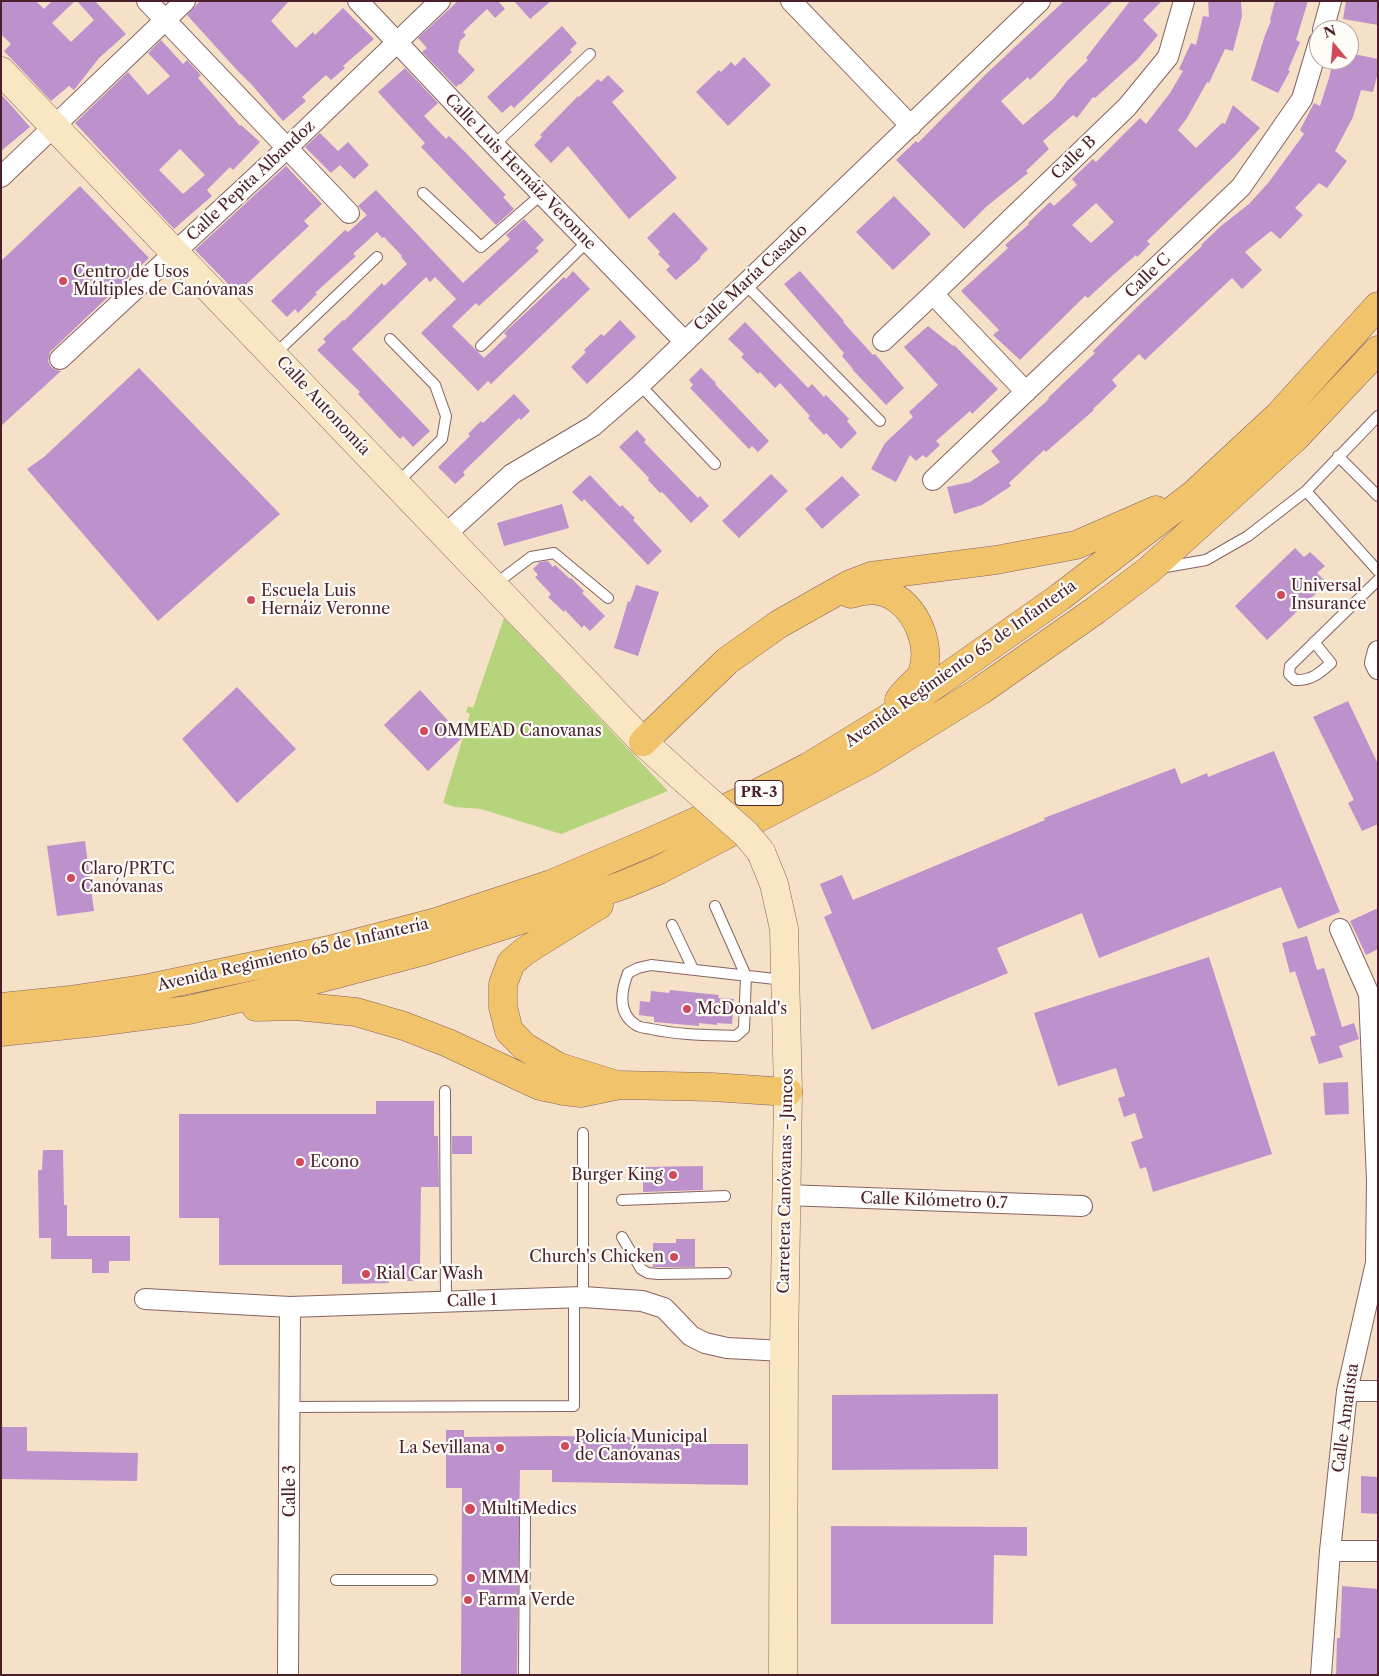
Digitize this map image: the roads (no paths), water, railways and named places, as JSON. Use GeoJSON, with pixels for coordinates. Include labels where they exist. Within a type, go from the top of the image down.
{"type":"FeatureCollection","features":[{"type":"Feature","properties":{"kind":"main road","name":"Calle Autonomía"},"geometry":{"type":"LineString","coordinates":[[1,71],[175,254],[274,354],[643,742]]}},
{"type":"Feature","properties":{"kind":"main road","name":"Avenida Regimiento 65 de Infantería"},"geometry":{"type":"LineString","coordinates":[[1,1007],[70,1000],[149,988],[329,950],[436,922],[551,884],[750,797],[808,767],[888,718],[1060,597],[1194,494],[1278,416],[1378,306]]}},
{"type":"Feature","properties":{"kind":"main road","name":"Avenida Regimiento 65 de Infantería"},"geometry":{"type":"LineString","coordinates":[[1,1032],[188,1010],[284,988],[424,951],[518,922],[659,870],[869,760],[980,691],[1096,610],[1149,570],[1296,437],[1378,350]]}},
{"type":"Feature","properties":{"kind":"main road"},"geometry":{"type":"LineString","coordinates":[[643,742],[727,661],[779,624],[850,584],[871,576],[996,560],[1076,544],[1194,494]]}},
{"type":"Feature","properties":{"kind":"main road"},"geometry":{"type":"LineString","coordinates":[[818,601],[858,592],[877,590],[892,595],[915,618],[923,637],[925,656],[921,675],[904,692],[888,718]]}},
{"type":"Feature","properties":{"kind":"main road","name":"Carretera Canóvanas - Juncos"},"geometry":{"type":"LineString","coordinates":[[643,742],[746,834],[761,852],[774,884],[784,929],[788,1092],[784,1351],[783,1675]]}},
{"type":"Feature","properties":{"kind":"main road"},"geometry":{"type":"LineString","coordinates":[[620,1086],[559,1068],[525,1047],[509,1031],[503,1007],[503,984],[511,963],[525,951],[601,904],[623,884]]}},
{"type":"Feature","properties":{"kind":"main road"},"geometry":{"type":"LineString","coordinates":[[188,1010],[216,1014],[262,1006],[296,1006],[356,1012],[404,1026],[448,1043],[540,1086],[582,1093],[620,1086],[712,1087],[788,1092]]}},
{"type":"Feature","properties":{"kind":"street"},"geometry":{"type":"LineString","coordinates":[[147,1],[349,213]]}},
{"type":"Feature","properties":{"kind":"street"},"geometry":{"type":"LineString","coordinates":[[1,177],[185,1]]}},
{"type":"Feature","properties":{"kind":"street","name":"Calle Luis Hernáiz Veronne"},"geometry":{"type":"LineString","coordinates":[[358,1],[684,341]]}},
{"type":"Feature","properties":{"kind":"street","name":"Calle Pepita Albandoz"},"geometry":{"type":"LineString","coordinates":[[60,359],[175,254],[440,1]]}},
{"type":"Feature","properties":{"kind":"street"},"geometry":{"type":"LineString","coordinates":[[792,1],[910,126]]}},
{"type":"Feature","properties":{"kind":"street","name":"Calle María Casado"},"geometry":{"type":"LineString","coordinates":[[446,534],[512,474],[593,426],[640,385],[1040,1]]}},
{"type":"Feature","properties":{"kind":"street","name":"Calle B"},"geometry":{"type":"LineString","coordinates":[[883,341],[1128,107],[1168,57],[1184,1]]}},
{"type":"Feature","properties":{"kind":"street"},"geometry":{"type":"LineString","coordinates":[[1326,20],[1331,1]]}},
{"type":"Feature","properties":{"kind":"street","name":"Calle C"},"geometry":{"type":"LineString","coordinates":[[933,480],[1241,187],[1302,98],[1310,70]]}},
{"type":"Feature","properties":{"kind":"street"},"geometry":{"type":"LineString","coordinates":[[933,294],[1026,392]]}},
{"type":"Feature","properties":{"kind":"street"},"geometry":{"type":"LineString","coordinates":[[1378,651],[1375,663],[1378,669]]}},
{"type":"Feature","properties":{"kind":"street","name":"Calle Amatista"},"geometry":{"type":"LineString","coordinates":[[1321,1675],[1330,1551],[1347,1391],[1376,1262],[1377,1180],[1373,991],[1340,929]]}},
{"type":"Feature","properties":{"kind":"street","name":"Calle Kilómetro 0.7"},"geometry":{"type":"LineString","coordinates":[[786,1195],[1082,1206]]}},
{"type":"Feature","properties":{"kind":"street","name":"Calle 1"},"geometry":{"type":"LineString","coordinates":[[145,1299],[290,1307],[579,1298],[642,1301],[664,1308],[691,1336],[705,1343],[727,1348],[784,1351]]}},
{"type":"Feature","properties":{"kind":"street","name":"Calle 3"},"geometry":{"type":"LineString","coordinates":[[288,1675],[290,1307]]}},
{"type":"Feature","properties":{"kind":"street"},"geometry":{"type":"LineString","coordinates":[[1347,1391],[1378,1391]]}},
{"type":"Feature","properties":{"kind":"street"},"geometry":{"type":"LineString","coordinates":[[1330,1551],[1378,1551]]}},
{"type":"Feature","properties":{"kind":"lane"},"geometry":{"type":"LineString","coordinates":[[494,145],[590,54]]}},
{"type":"Feature","properties":{"kind":"lane"},"geometry":{"type":"LineString","coordinates":[[423,193],[481,247],[542,194]]}},
{"type":"Feature","properties":{"kind":"lane"},"geometry":{"type":"LineString","coordinates":[[481,346],[587,242]]}},
{"type":"Feature","properties":{"kind":"lane"},"geometry":{"type":"LineString","coordinates":[[274,354],[377,257]]}},
{"type":"Feature","properties":{"kind":"lane"},"geometry":{"type":"LineString","coordinates":[[744,284],[880,421]]}},
{"type":"Feature","properties":{"kind":"lane"},"geometry":{"type":"LineString","coordinates":[[390,339],[435,385],[446,416],[442,439],[396,483]]}},
{"type":"Feature","properties":{"kind":"lane"},"geometry":{"type":"LineString","coordinates":[[640,385],[715,464]]}},
{"type":"Feature","properties":{"kind":"lane"},"geometry":{"type":"LineString","coordinates":[[1149,570],[1206,560],[1248,536],[1306,491],[1378,416]]}},
{"type":"Feature","properties":{"kind":"lane"},"geometry":{"type":"LineString","coordinates":[[1338,456],[1378,496]]}},
{"type":"Feature","properties":{"kind":"lane"},"geometry":{"type":"LineString","coordinates":[[1306,491],[1378,571]]}},
{"type":"Feature","properties":{"kind":"lane"},"geometry":{"type":"LineString","coordinates":[[494,585],[531,557],[554,553],[608,598]]}},
{"type":"Feature","properties":{"kind":"lane"},"geometry":{"type":"LineString","coordinates":[[1314,642],[1378,580]]}},
{"type":"Feature","properties":{"kind":"lane"},"geometry":{"type":"LineString","coordinates":[[715,906],[746,976],[744,1029],[736,1036],[666,1032],[637,1026],[630,1019],[622,1008],[622,990],[628,973],[638,968],[652,965],[693,969],[746,976],[785,980]]}},
{"type":"Feature","properties":{"kind":"lane"},"geometry":{"type":"LineString","coordinates":[[672,924],[693,969]]}},
{"type":"Feature","properties":{"kind":"lane"},"geometry":{"type":"LineString","coordinates":[[445,1091],[446,1302]]}},
{"type":"Feature","properties":{"kind":"lane"},"geometry":{"type":"LineString","coordinates":[[290,1407],[574,1406],[583,1133]]}},
{"type":"Feature","properties":{"kind":"lane"},"geometry":{"type":"LineString","coordinates":[[622,1200],[725,1196]]}},
{"type":"Feature","properties":{"kind":"lane"},"geometry":{"type":"LineString","coordinates":[[622,1237],[641,1269],[648,1273],[726,1273]]}},
{"type":"Feature","properties":{"kind":"lane"},"geometry":{"type":"LineString","coordinates":[[524,1675],[525,1513]]}},
{"type":"Feature","properties":{"kind":"lane"},"geometry":{"type":"LineString","coordinates":[[336,1580],[432,1580]]}},
{"type":"Feature","properties":{"kind":"place","name":"Centro de Usos Múltiples de Canóvanas"},"geometry":{"type":"Point","coordinates":[63,281]}},
{"type":"Feature","properties":{"kind":"place","name":"Universal Insurance"},"geometry":{"type":"Point","coordinates":[1281,595]}},
{"type":"Feature","properties":{"kind":"place","name":"Escuela Luis Hernáiz Veronne"},"geometry":{"type":"Point","coordinates":[251,600]}},
{"type":"Feature","properties":{"kind":"place","name":"OMMEAD Canovanas"},"geometry":{"type":"Point","coordinates":[424,731]}},
{"type":"Feature","properties":{"kind":"place","name":"Claro/PRTC Canóvanas"},"geometry":{"type":"Point","coordinates":[71,878]}},
{"type":"Feature","properties":{"kind":"place","name":"McDonald's"},"geometry":{"type":"Point","coordinates":[687,1009]}},
{"type":"Feature","properties":{"kind":"place","name":"Econo"},"geometry":{"type":"Point","coordinates":[300,1162]}},
{"type":"Feature","properties":{"kind":"place","name":"Burger King"},"geometry":{"type":"Point","coordinates":[673,1175]}},
{"type":"Feature","properties":{"kind":"place","name":"Church's Chicken"},"geometry":{"type":"Point","coordinates":[674,1257]}},
{"type":"Feature","properties":{"kind":"place","name":"Rial Car Wash"},"geometry":{"type":"Point","coordinates":[366,1274]}},
{"type":"Feature","properties":{"kind":"place","name":"Policía Municipal de Canóvanas"},"geometry":{"type":"Point","coordinates":[565,1446]}},
{"type":"Feature","properties":{"kind":"place","name":"La Sevillana"},"geometry":{"type":"Point","coordinates":[500,1448]}},
{"type":"Feature","properties":{"kind":"place","name":"MultiMedics"},"geometry":{"type":"Point","coordinates":[470,1509]}},
{"type":"Feature","properties":{"kind":"place","name":"MMM"},"geometry":{"type":"Point","coordinates":[471,1578]}},
{"type":"Feature","properties":{"kind":"place","name":"Farma Verde"},"geometry":{"type":"Point","coordinates":[468,1600]}}]}
